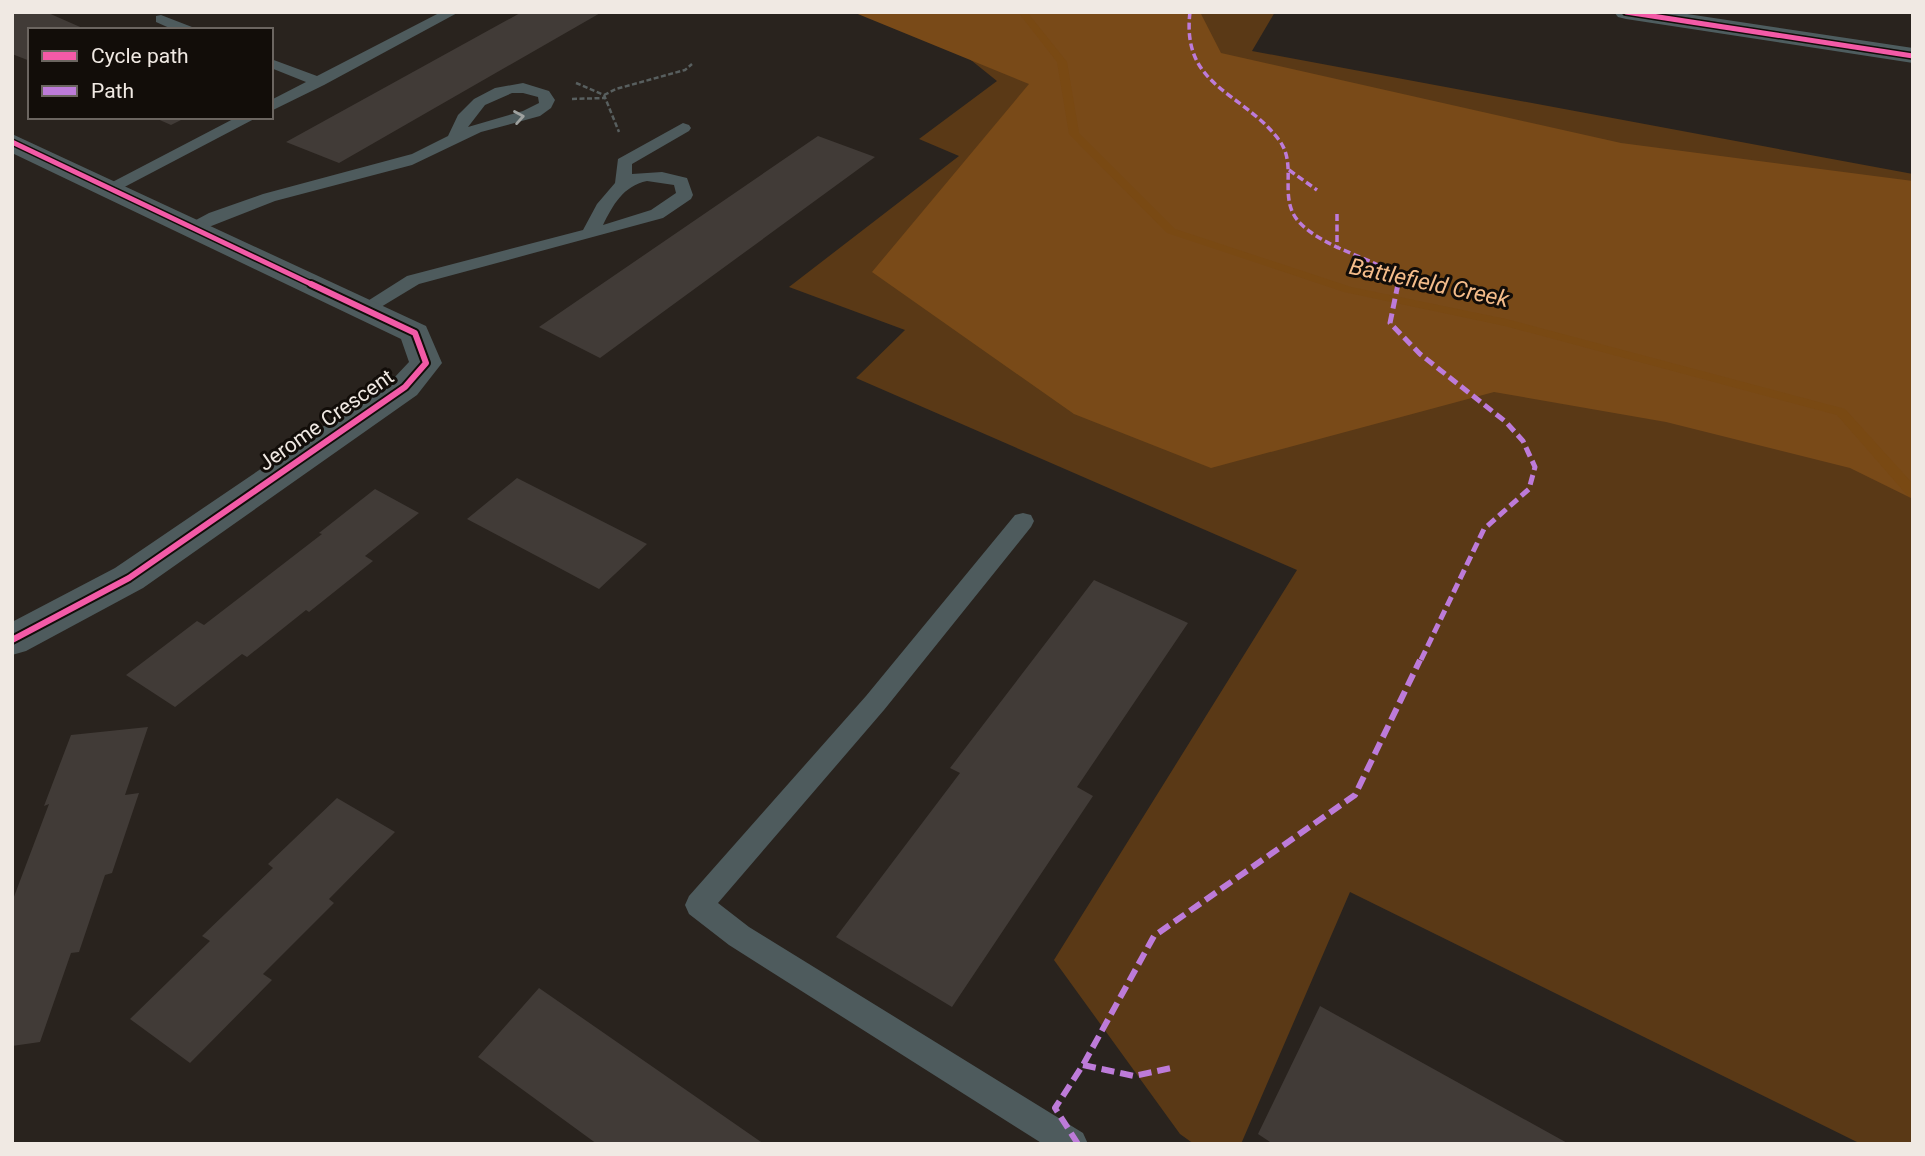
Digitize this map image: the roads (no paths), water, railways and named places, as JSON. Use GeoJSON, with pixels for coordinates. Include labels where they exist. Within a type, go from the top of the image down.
{"type":"FeatureCollection","features":[{"type":"Feature","properties":{"kind":"street"},"geometry":{"type":"LineString","coordinates":[[1626,12],[1913,55]]}},
{"type":"Feature","properties":{"kind":"street","name":"Jerome Crescent"},"geometry":{"type":"LineString","coordinates":[[12,142],[415,333],[426,363],[405,387],[129,578],[12,640]]}},
{"type":"Feature","properties":{"kind":"lane"},"geometry":{"type":"LineString","coordinates":[[273,105],[452,12]]}},
{"type":"Feature","properties":{"kind":"lane"},"geometry":{"type":"LineString","coordinates":[[161,19],[182,28]]}},
{"type":"Feature","properties":{"kind":"lane"},"geometry":{"type":"LineString","coordinates":[[273,64],[319,82]]}},
{"type":"Feature","properties":{"kind":"lane"},"geometry":{"type":"LineString","coordinates":[[190,228],[250,202],[406,162],[455,139],[483,125],[531,115],[545,105],[547,100],[537,90],[528,88],[496,93],[475,105],[464,118],[455,139]]}},
{"type":"Feature","properties":{"kind":"lane"},"geometry":{"type":"LineString","coordinates":[[107,189],[246,119]]}},
{"type":"Feature","properties":{"kind":"lane"},"geometry":{"type":"LineString","coordinates":[[623,183],[624,162],[683,128]]}},
{"type":"Feature","properties":{"kind":"lane"},"geometry":{"type":"LineString","coordinates":[[364,309],[413,280],[590,234],[657,214],[685,195],[681,182],[665,177],[623,183],[611,192],[590,234]]}},
{"type":"Feature","properties":{"kind":"lane"},"geometry":{"type":"LineString","coordinates":[[1023,521],[875,703],[699,905],[739,936],[1072,1144]]}},
{"type":"Feature","properties":{"kind":"waterway","name":"Battlefield Creek"},"geometry":{"type":"LineString","coordinates":[[1022,12],[1062,62],[1074,134],[1171,231],[1348,290],[1506,323],[1841,412],[1913,493]]}}]}
